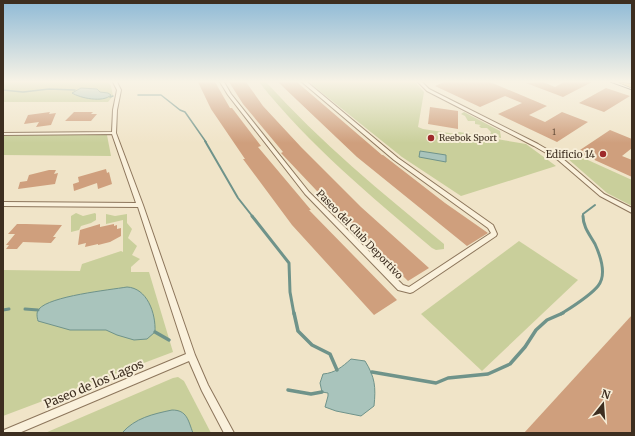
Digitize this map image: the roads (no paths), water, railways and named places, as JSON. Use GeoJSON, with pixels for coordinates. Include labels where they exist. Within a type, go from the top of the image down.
{"type":"FeatureCollection","features":[{"type":"Feature","properties":{"kind":"street"},"geometry":{"type":"LineString","coordinates":[[116,102],[114,110],[114,134],[140,205],[191,356],[205,388],[229,433]]}},
{"type":"Feature","properties":{"kind":"street","name":"Paseo del Club Deportivo"},"geometry":{"type":"LineString","coordinates":[[236,102],[307,192],[401,288],[410,290],[494,234],[490,227],[396,159],[328,102]]}},
{"type":"Feature","properties":{"kind":"street"},"geometry":{"type":"LineString","coordinates":[[452,102],[536,145],[560,159],[602,194],[632,211]]}},
{"type":"Feature","properties":{"kind":"street"},"geometry":{"type":"LineString","coordinates":[[3,134],[114,134]]}},
{"type":"Feature","properties":{"kind":"street"},"geometry":{"type":"LineString","coordinates":[[3,204],[140,205]]}},
{"type":"Feature","properties":{"kind":"street","name":"Paseo de los Lagos"},"geometry":{"type":"LineString","coordinates":[[6,433],[191,356]]}},
{"type":"Feature","properties":{"kind":"water"},"geometry":{"type":"Polygon","coordinates":[[[420,151],[446,155],[446,162],[419,157],[420,151]]]}},
{"type":"Feature","properties":{"kind":"water"},"geometry":{"type":"Polygon","coordinates":[[[127,287],[134,288],[140,292],[149,303],[152,310],[155,332],[147,339],[134,340],[106,330],[70,330],[38,321],[38,310],[45,304],[55,300],[80,294],[127,287]]]}},
{"type":"Feature","properties":{"kind":"water"},"geometry":{"type":"Polygon","coordinates":[[[351,359],[365,361],[374,382],[374,406],[361,416],[336,411],[325,407],[328,393],[322,392],[320,383],[323,374],[338,369],[351,359]]]}},
{"type":"Feature","properties":{"kind":"water"},"geometry":{"type":"Polygon","coordinates":[[[177,410],[184,414],[193,433],[122,433],[139,420],[151,415],[177,410]]]}},
{"type":"Feature","properties":{"kind":"waterway"},"geometry":{"type":"LineString","coordinates":[[170,102],[185,112],[206,142]]}},
{"type":"Feature","properties":{"kind":"waterway"},"geometry":{"type":"LineString","coordinates":[[205,141],[238,198],[253,217]]}},
{"type":"Feature","properties":{"kind":"waterway"},"geometry":{"type":"LineString","coordinates":[[562,314],[595,290],[601,281],[602,265],[599,254],[583,220],[583,214],[595,205]]}},
{"type":"Feature","properties":{"kind":"waterway"},"geometry":{"type":"LineString","coordinates":[[252,216],[289,263],[290,292],[294,314]]}},
{"type":"Feature","properties":{"kind":"waterway"},"geometry":{"type":"LineString","coordinates":[[3,310],[9,309]]}},
{"type":"Feature","properties":{"kind":"waterway"},"geometry":{"type":"LineString","coordinates":[[25,309],[38,310]]}},
{"type":"Feature","properties":{"kind":"waterway"},"geometry":{"type":"LineString","coordinates":[[294,313],[298,331],[312,345],[330,354],[337,370]]}},
{"type":"Feature","properties":{"kind":"waterway"},"geometry":{"type":"LineString","coordinates":[[372,372],[436,383],[448,378],[488,374],[510,364],[525,347],[536,330],[547,320],[562,314]]}},
{"type":"Feature","properties":{"kind":"waterway"},"geometry":{"type":"LineString","coordinates":[[155,332],[169,340]]}},
{"type":"Feature","properties":{"kind":"waterway"},"geometry":{"type":"LineString","coordinates":[[288,390],[311,394],[322,392]]}},
{"type":"Feature","properties":{"kind":"place","name":"Reebok Sport"},"geometry":{"type":"Point","coordinates":[431,138]}},
{"type":"Feature","properties":{"kind":"place","name":"Edificio 14"},"geometry":{"type":"Point","coordinates":[603,154]}}]}
